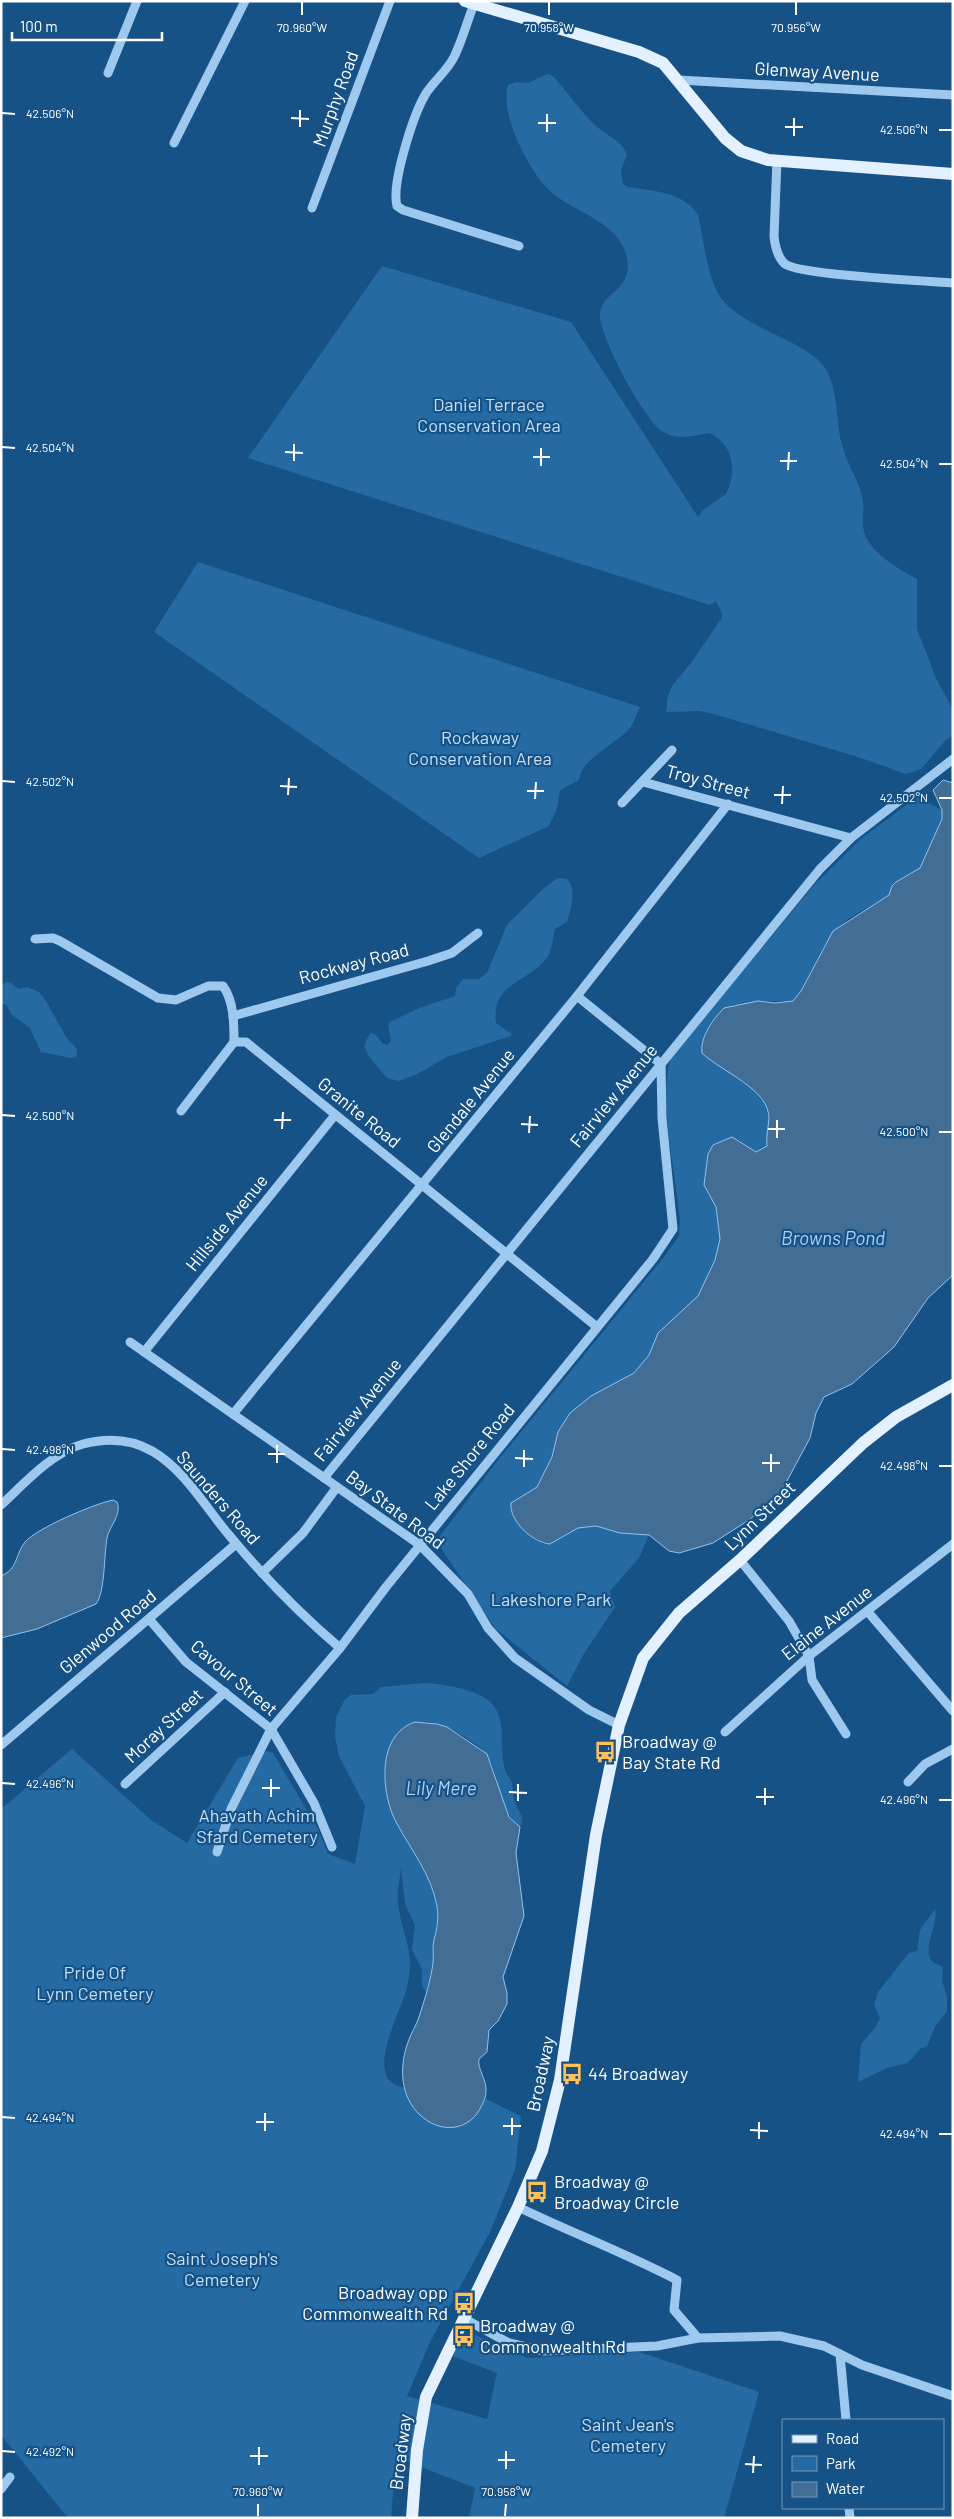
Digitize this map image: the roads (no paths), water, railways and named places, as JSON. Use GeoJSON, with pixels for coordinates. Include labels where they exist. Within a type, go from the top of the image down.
{"type":"FeatureCollection","features":[{"type":"Feature","properties":{"kind":"main road"},"geometry":{"type":"LineString","coordinates":[[472,2],[639,52],[663,63],[679,80],[725,138],[741,151],[777,160],[953,174]]}},
{"type":"Feature","properties":{"kind":"main road","name":"Lynn Street"},"geometry":{"type":"LineString","coordinates":[[626,1704],[643,1658],[679,1614],[740,1560],[863,1443],[896,1417],[953,1385]]}},
{"type":"Feature","properties":{"kind":"main road","name":"Broadway"},"geometry":{"type":"LineString","coordinates":[[412,2518],[417,2450],[426,2397],[518,2207],[542,2150],[560,2080],[596,1835],[619,1725],[626,1704]]}},
{"type":"Feature","properties":{"kind":"street"},"geometry":{"type":"LineString","coordinates":[[108,73],[137,1]]}},
{"type":"Feature","properties":{"kind":"street"},"geometry":{"type":"LineString","coordinates":[[174,143],[245,1]]}},
{"type":"Feature","properties":{"kind":"street","name":"Murphy Road"},"geometry":{"type":"LineString","coordinates":[[312,208],[390,1]]}},
{"type":"Feature","properties":{"kind":"street"},"geometry":{"type":"LineString","coordinates":[[472,2],[455,56],[429,89],[420,106],[398,173],[394,197],[397,206],[403,210],[519,246]]}},
{"type":"Feature","properties":{"kind":"street","name":"Glenway Avenue"},"geometry":{"type":"LineString","coordinates":[[679,80],[953,95]]}},
{"type":"Feature","properties":{"kind":"street"},"geometry":{"type":"LineString","coordinates":[[777,160],[775,247],[784,263],[791,268],[815,272],[953,283]]}},
{"type":"Feature","properties":{"kind":"street"},"geometry":{"type":"LineString","coordinates":[[622,803],[672,750]]}},
{"type":"Feature","properties":{"kind":"street","name":"Fairview Avenue"},"geometry":{"type":"LineString","coordinates":[[324,1478],[820,869],[851,838],[953,759]]}},
{"type":"Feature","properties":{"kind":"street","name":"Troy Street"},"geometry":{"type":"LineString","coordinates":[[643,782],[851,838]]}},
{"type":"Feature","properties":{"kind":"street","name":"Glendale Avenue"},"geometry":{"type":"LineString","coordinates":[[233,1414],[423,1186],[577,996],[728,804]]}},
{"type":"Feature","properties":{"kind":"street","name":"Rockway Road"},"geometry":{"type":"LineString","coordinates":[[233,1016],[428,961],[452,952],[478,933]]}},
{"type":"Feature","properties":{"kind":"street"},"geometry":{"type":"LineString","coordinates":[[35,939],[52,938],[150,995],[168,999],[184,998],[216,984],[223,986],[227,991],[233,1016],[234,1042],[181,1111]]}},
{"type":"Feature","properties":{"kind":"street"},"geometry":{"type":"LineString","coordinates":[[577,996],[661,1064]]}},
{"type":"Feature","properties":{"kind":"street","name":"Granite Road"},"geometry":{"type":"LineString","coordinates":[[234,1042],[246,1042],[597,1327]]}},
{"type":"Feature","properties":{"kind":"street","name":"Lake Shore Road"},"geometry":{"type":"LineString","coordinates":[[217,1852],[231,1809],[271,1729],[340,1648],[420,1545],[653,1259],[673,1229],[662,1118],[661,1064]]}},
{"type":"Feature","properties":{"kind":"street","name":"Hillside Avenue"},"geometry":{"type":"LineString","coordinates":[[144,1352],[335,1115]]}},
{"type":"Feature","properties":{"kind":"street","name":"Bay State Road"},"geometry":{"type":"LineString","coordinates":[[130,1342],[420,1545],[468,1594],[488,1628],[515,1658],[589,1710],[619,1725]]}},
{"type":"Feature","properties":{"kind":"street","name":"Saunders Road"},"geometry":{"type":"LineString","coordinates":[[1,1505],[44,1466],[64,1453],[91,1442],[118,1440],[136,1444],[168,1462],[182,1476],[236,1544],[262,1573],[340,1648]]}},
{"type":"Feature","properties":{"kind":"street"},"geometry":{"type":"LineString","coordinates":[[262,1573],[303,1533],[337,1487]]}},
{"type":"Feature","properties":{"kind":"street","name":"Glenwood Road"},"geometry":{"type":"LineString","coordinates":[[1,1745],[236,1544]]}},
{"type":"Feature","properties":{"kind":"street","name":"Elaine Avenue"},"geometry":{"type":"LineString","coordinates":[[724,1732],[809,1656],[953,1544]]}},
{"type":"Feature","properties":{"kind":"street"},"geometry":{"type":"LineString","coordinates":[[740,1560],[789,1621],[809,1656],[812,1680],[846,1734]]}},
{"type":"Feature","properties":{"kind":"street"},"geometry":{"type":"LineString","coordinates":[[868,1612],[953,1711]]}},
{"type":"Feature","properties":{"kind":"street","name":"Cavour Street"},"geometry":{"type":"LineString","coordinates":[[149,1619],[186,1662],[271,1729],[314,1803],[332,1847]]}},
{"type":"Feature","properties":{"kind":"street","name":"Moray Street"},"geometry":{"type":"LineString","coordinates":[[124,1784],[225,1692]]}},
{"type":"Feature","properties":{"kind":"street"},"geometry":{"type":"LineString","coordinates":[[908,1782],[925,1764],[953,1749]]}},
{"type":"Feature","properties":{"kind":"street"},"geometry":{"type":"LineString","coordinates":[[518,2207],[646,2264],[677,2280],[674,2310],[698,2338]]}},
{"type":"Feature","properties":{"kind":"street"},"geometry":{"type":"LineString","coordinates":[[463,2318],[509,2344],[544,2352],[657,2346],[698,2338],[780,2336],[824,2346],[862,2365],[953,2396]]}},
{"type":"Feature","properties":{"kind":"street"},"geometry":{"type":"LineString","coordinates":[[840,2354],[846,2419]]}},
{"type":"Feature","properties":{"kind":"street"},"geometry":{"type":"LineString","coordinates":[[1,2489],[10,2477]]}},
{"type":"Feature","properties":{"kind":"water","name":"Browns Pond"},"geometry":{"type":"Polygon","coordinates":[[[943,780],[953,783],[953,1275],[928,1298],[894,1347],[852,1384],[824,1397],[816,1413],[810,1438],[781,1492],[749,1520],[713,1543],[679,1553],[669,1551],[649,1535],[620,1533],[596,1526],[578,1528],[550,1544],[536,1540],[518,1524],[511,1510],[511,1503],[537,1487],[552,1457],[558,1432],[570,1413],[591,1396],[634,1373],[649,1355],[658,1333],[698,1296],[715,1260],[720,1239],[716,1207],[704,1185],[708,1154],[713,1145],[732,1137],[756,1152],[767,1146],[769,1119],[767,1108],[753,1090],[702,1053],[703,1041],[708,1029],[724,1008],[758,1001],[775,1003],[793,1001],[801,991],[833,931],[889,895],[892,886],[896,882],[920,868],[942,819],[942,810],[933,790],[943,780]]]}},
{"type":"Feature","properties":{"kind":"water"},"geometry":{"type":"Polygon","coordinates":[[[113,1500],[117,1502],[118,1511],[108,1533],[103,1583],[96,1604],[37,1629],[1,1638],[1,1576],[11,1570],[25,1542],[31,1536],[66,1517],[113,1500]]]}},
{"type":"Feature","properties":{"kind":"water","name":"Lily Mere"},"geometry":{"type":"Polygon","coordinates":[[[415,1722],[447,1727],[487,1754],[509,1817],[520,1827],[516,1853],[524,1916],[503,1977],[507,1993],[507,2004],[498,2021],[489,2030],[487,2052],[479,2059],[479,2067],[486,2087],[486,2095],[483,2102],[477,2114],[470,2121],[454,2127],[436,2125],[420,2115],[409,2100],[403,2083],[404,2054],[426,1995],[431,1975],[433,1943],[438,1919],[437,1906],[430,1883],[396,1822],[387,1796],[385,1781],[385,1766],[393,1739],[402,1729],[415,1722]]]}},
{"type":"Feature","properties":{"kind":"place","name":"Broadway @ Bay State Rd"},"geometry":{"type":"Point","coordinates":[605,1752]}},
{"type":"Feature","properties":{"kind":"place","name":"44 Broadway"},"geometry":{"type":"Point","coordinates":[572,2074]}},
{"type":"Feature","properties":{"kind":"place","name":"Broadway @ Broadway Circle"},"geometry":{"type":"Point","coordinates":[537,2192]}},
{"type":"Feature","properties":{"kind":"place","name":"Broadway opp Commonwealth Rd"},"geometry":{"type":"Point","coordinates":[464,2303]}},
{"type":"Feature","properties":{"kind":"place","name":"Broadway @ Commonwealth Rd"},"geometry":{"type":"Point","coordinates":[464,2336]}},
{"type":"Feature","properties":{"kind":"park label","name":"Daniel Terrace Conservation Area"},"geometry":{"type":"Point","coordinates":[489,415]}},
{"type":"Feature","properties":{"kind":"park label","name":"Rockaway Conservation Area"},"geometry":{"type":"Point","coordinates":[480,748]}},
{"type":"Feature","properties":{"kind":"park label","name":"Lakeshore Park"},"geometry":{"type":"Point","coordinates":[551,1600]}},
{"type":"Feature","properties":{"kind":"park label","name":"Ahavath Achim Sfard Cemetery"},"geometry":{"type":"Point","coordinates":[257,1826]}},
{"type":"Feature","properties":{"kind":"park label","name":"Pride Of Lynn Cemetery"},"geometry":{"type":"Point","coordinates":[95,1984]}},
{"type":"Feature","properties":{"kind":"park label","name":"Saint Joseph's Cemetery"},"geometry":{"type":"Point","coordinates":[222,2269]}},
{"type":"Feature","properties":{"kind":"park label","name":"Saint Jean's Cemetery"},"geometry":{"type":"Point","coordinates":[628,2435]}}]}
